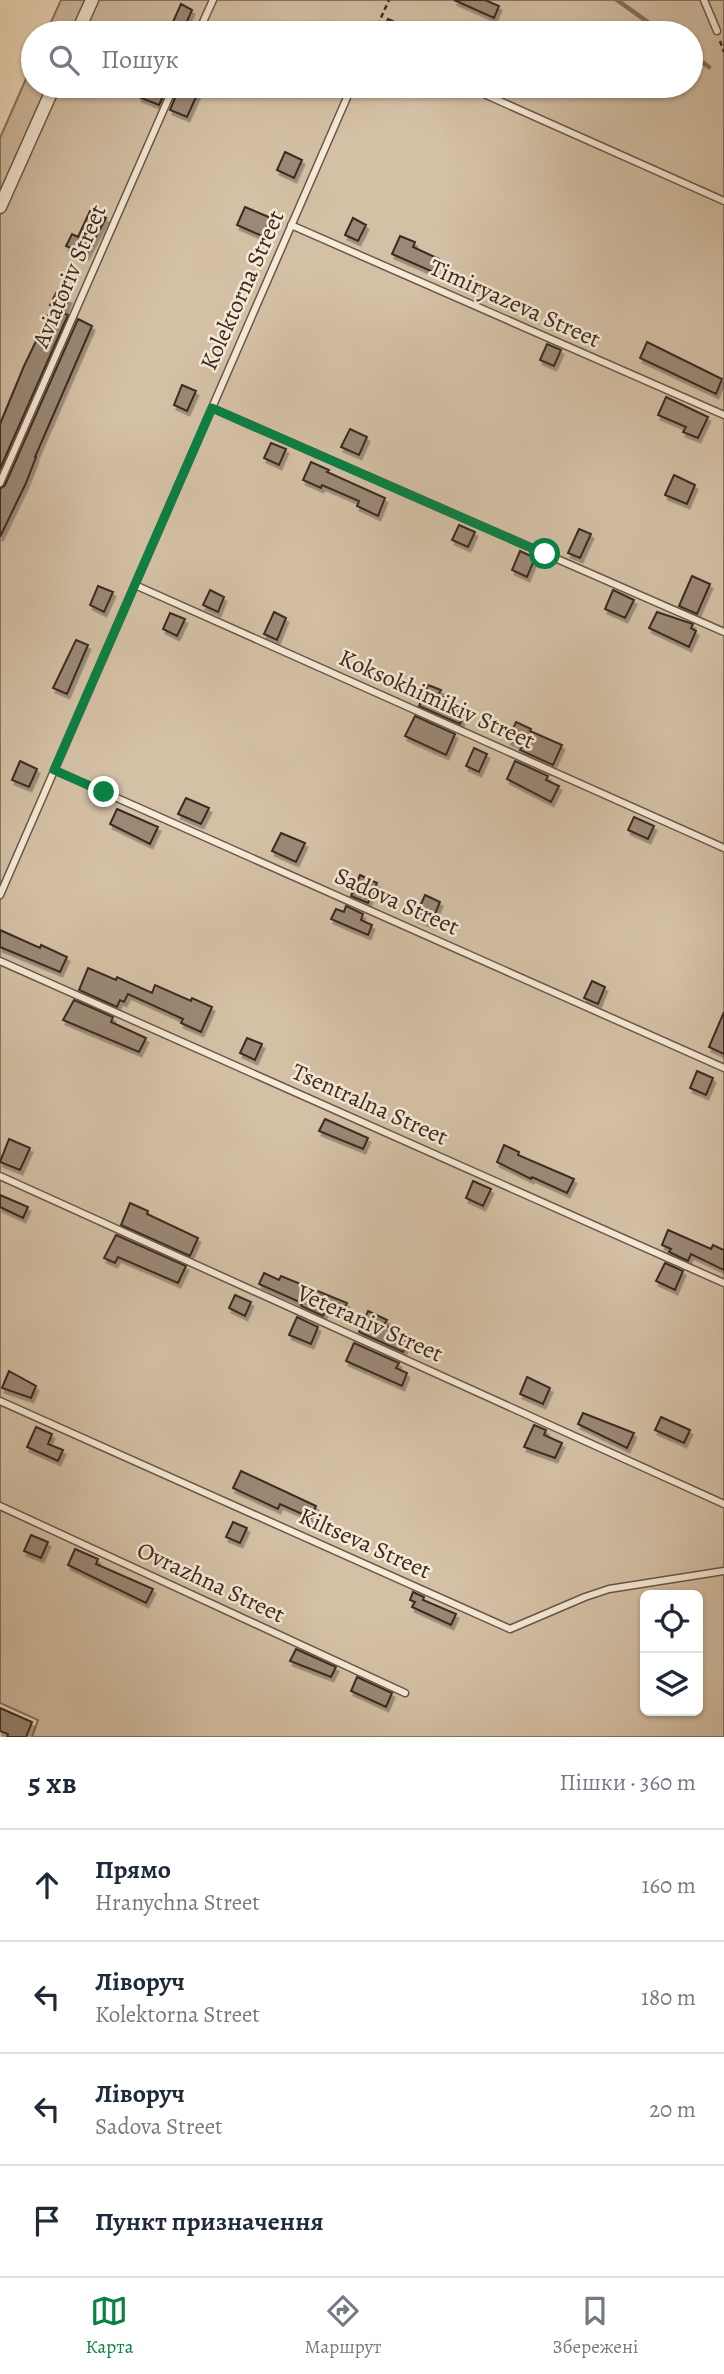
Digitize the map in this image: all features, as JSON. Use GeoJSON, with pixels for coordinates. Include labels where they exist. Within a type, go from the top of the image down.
{"type":"FeatureCollection","features":[{"type":"Feature","properties":{"kind":"street"},"geometry":{"type":"LineString","coordinates":[[82,21],[92,0]]}},
{"type":"Feature","properties":{"kind":"street"},"geometry":{"type":"LineString","coordinates":[[0,207],[49,98]]}},
{"type":"Feature","properties":{"kind":"lane"},"geometry":{"type":"LineString","coordinates":[[203,21],[213,0]]}},
{"type":"Feature","properties":{"kind":"lane"},"geometry":{"type":"LineString","coordinates":[[704,0],[717,31]]}},
{"type":"Feature","properties":{"kind":"lane","name":"Aviatoriv Street"},"geometry":{"type":"LineString","coordinates":[[0,483],[169,98]]}},
{"type":"Feature","properties":{"kind":"lane","name":"Kolektorna Street"},"geometry":{"type":"LineString","coordinates":[[0,895],[347,98]]}},
{"type":"Feature","properties":{"kind":"lane"},"geometry":{"type":"LineString","coordinates":[[493,98],[724,201]]}},
{"type":"Feature","properties":{"kind":"lane","name":"Timiryazeva Street"},"geometry":{"type":"LineString","coordinates":[[291,225],[724,415]]}},
{"type":"Feature","properties":{"kind":"lane"},"geometry":{"type":"LineString","coordinates":[[212,408],[724,632]]}},
{"type":"Feature","properties":{"kind":"lane","name":"Koksokhimikiv Street"},"geometry":{"type":"LineString","coordinates":[[135,585],[724,848]]}},
{"type":"Feature","properties":{"kind":"lane","name":"Sadova Street"},"geometry":{"type":"LineString","coordinates":[[54,770],[724,1068]]}},
{"type":"Feature","properties":{"kind":"lane","name":"Tsentralna Street"},"geometry":{"type":"LineString","coordinates":[[0,961],[724,1283]]}},
{"type":"Feature","properties":{"kind":"lane","name":"Veteraniv Street"},"geometry":{"type":"LineString","coordinates":[[0,1176],[724,1504]]}},
{"type":"Feature","properties":{"kind":"lane","name":"Kiltseva Street"},"geometry":{"type":"LineString","coordinates":[[0,1401],[510,1629],[609,1589],[724,1571]]}},
{"type":"Feature","properties":{"kind":"lane","name":"Ovrazhna Street"},"geometry":{"type":"LineString","coordinates":[[0,1506],[405,1693]]}},
{"type":"Feature","properties":{"kind":"path"},"geometry":{"type":"LineString","coordinates":[[379,21],[388,0]]}},
{"type":"Feature","properties":{"kind":"shaded area"},"geometry":{"type":"Polygon","coordinates":[[[61,0],[724,0],[724,1737],[32,1737],[38,1720],[0,1703],[0,138],[21,90],[21,98],[703,98],[703,21],[51,21],[61,0]]]}},
{"type":"Feature","properties":{"kind":"building"},"geometry":{"type":"Polygon","coordinates":[[[454,0],[485,0],[499,6],[494,18],[454,0]]]}},
{"type":"Feature","properties":{"kind":"building"},"geometry":{"type":"Polygon","coordinates":[[[181,4],[192,10],[187,21],[173,21],[181,4]]]}},
{"type":"Feature","properties":{"kind":"building"},"geometry":{"type":"Polygon","coordinates":[[[142,98],[162,98],[159,105],[142,98]]]}},
{"type":"Feature","properties":{"kind":"building"},"geometry":{"type":"Polygon","coordinates":[[[175,98],[196,98],[187,117],[170,110],[175,98]]]}},
{"type":"Feature","properties":{"kind":"building"},"geometry":{"type":"Polygon","coordinates":[[[285,152],[302,160],[294,178],[277,170],[285,152]]]}},
{"type":"Feature","properties":{"kind":"building"},"geometry":{"type":"Polygon","coordinates":[[[245,207],[271,218],[262,236],[237,225],[245,207]]]}},
{"type":"Feature","properties":{"kind":"building"},"geometry":{"type":"Polygon","coordinates":[[[90,211],[106,218],[86,255],[66,246],[72,234],[78,237],[90,211]]]}},
{"type":"Feature","properties":{"kind":"building"},"geometry":{"type":"Polygon","coordinates":[[[353,218],[366,225],[358,241],[345,235],[353,218]]]}},
{"type":"Feature","properties":{"kind":"building"},"geometry":{"type":"Polygon","coordinates":[[[400,236],[415,242],[413,247],[439,259],[433,272],[392,254],[400,236]]]}},
{"type":"Feature","properties":{"kind":"building"},"geometry":{"type":"Polygon","coordinates":[[[56,293],[69,299],[63,313],[68,315],[0,469],[0,424],[53,306],[50,305],[56,293]]]}},
{"type":"Feature","properties":{"kind":"building"},"geometry":{"type":"Polygon","coordinates":[[[78,319],[92,326],[26,483],[0,537],[0,489],[5,485],[78,319]]]}},
{"type":"Feature","properties":{"kind":"building"},"geometry":{"type":"Polygon","coordinates":[[[647,342],[722,379],[716,394],[640,358],[647,342]]]}},
{"type":"Feature","properties":{"kind":"building"},"geometry":{"type":"Polygon","coordinates":[[[547,344],[561,350],[554,366],[540,360],[547,344]]]}},
{"type":"Feature","properties":{"kind":"building"},"geometry":{"type":"Polygon","coordinates":[[[182,385],[196,391],[187,411],[174,405],[182,385]]]}},
{"type":"Feature","properties":{"kind":"building"},"geometry":{"type":"Polygon","coordinates":[[[666,397],[708,417],[698,438],[683,432],[686,427],[658,415],[666,397]]]}},
{"type":"Feature","properties":{"kind":"building"},"geometry":{"type":"Polygon","coordinates":[[[350,429],[367,437],[359,455],[341,447],[350,429]]]}},
{"type":"Feature","properties":{"kind":"building"},"geometry":{"type":"Polygon","coordinates":[[[271,443],[286,449],[279,465],[264,458],[271,443]]]}},
{"type":"Feature","properties":{"kind":"building"},"geometry":{"type":"Polygon","coordinates":[[[311,462],[385,498],[378,516],[357,506],[359,501],[303,480],[311,462]]]}},
{"type":"Feature","properties":{"kind":"building"},"geometry":{"type":"Polygon","coordinates":[[[674,475],[695,485],[687,504],[665,495],[674,475]]]}},
{"type":"Feature","properties":{"kind":"building"},"geometry":{"type":"Polygon","coordinates":[[[459,525],[475,532],[468,547],[452,540],[459,525]]]}},
{"type":"Feature","properties":{"kind":"building"},"geometry":{"type":"Polygon","coordinates":[[[579,529],[591,534],[580,558],[568,553],[579,529]]]}},
{"type":"Feature","properties":{"kind":"building"},"geometry":{"type":"Polygon","coordinates":[[[520,551],[535,558],[527,577],[512,570],[520,551]]]}},
{"type":"Feature","properties":{"kind":"building"},"geometry":{"type":"Polygon","coordinates":[[[692,576],[710,584],[697,614],[679,606],[692,576]]]}},
{"type":"Feature","properties":{"kind":"building"},"geometry":{"type":"Polygon","coordinates":[[[98,586],[113,592],[104,612],[90,605],[98,586]]]}},
{"type":"Feature","properties":{"kind":"building"},"geometry":{"type":"Polygon","coordinates":[[[210,590],[224,597],[218,612],[203,605],[210,590]]]}},
{"type":"Feature","properties":{"kind":"building"},"geometry":{"type":"Polygon","coordinates":[[[613,590],[634,600],[625,618],[605,609],[613,590]]]}},
{"type":"Feature","properties":{"kind":"building"},"geometry":{"type":"Polygon","coordinates":[[[274,612],[286,618],[277,640],[264,634],[274,612]]]}},
{"type":"Feature","properties":{"kind":"building"},"geometry":{"type":"Polygon","coordinates":[[[657,612],[693,624],[691,628],[696,631],[689,647],[649,628],[657,612]]]}},
{"type":"Feature","properties":{"kind":"building"},"geometry":{"type":"Polygon","coordinates":[[[170,613],[185,619],[177,636],[163,629],[170,613]]]}},
{"type":"Feature","properties":{"kind":"building"},"geometry":{"type":"Polygon","coordinates":[[[76,640],[88,645],[67,694],[53,688],[76,640]]]}},
{"type":"Feature","properties":{"kind":"building"},"geometry":{"type":"Polygon","coordinates":[[[428,685],[441,690],[438,695],[467,708],[460,724],[419,706],[428,685]]]}},
{"type":"Feature","properties":{"kind":"building"},"geometry":{"type":"Polygon","coordinates":[[[415,716],[455,734],[446,755],[405,736],[415,716]]]}},
{"type":"Feature","properties":{"kind":"building"},"geometry":{"type":"Polygon","coordinates":[[[516,722],[562,745],[553,765],[520,750],[522,746],[508,740],[516,722]]]}},
{"type":"Feature","properties":{"kind":"building"},"geometry":{"type":"Polygon","coordinates":[[[474,748],[487,754],[479,772],[466,766],[474,748]]]}},
{"type":"Feature","properties":{"kind":"building"},"geometry":{"type":"Polygon","coordinates":[[[20,761],[37,769],[29,787],[12,780],[20,761]]]}},
{"type":"Feature","properties":{"kind":"building"},"geometry":{"type":"Polygon","coordinates":[[[515,761],[548,776],[546,780],[559,786],[551,802],[507,779],[515,761]]]}},
{"type":"Feature","properties":{"kind":"building"},"geometry":{"type":"Polygon","coordinates":[[[186,798],[209,808],[201,824],[178,814],[186,798]]]}},
{"type":"Feature","properties":{"kind":"building"},"geometry":{"type":"Polygon","coordinates":[[[117,809],[158,827],[150,844],[110,824],[117,809]]]}},
{"type":"Feature","properties":{"kind":"building"},"geometry":{"type":"Polygon","coordinates":[[[634,817],[654,826],[648,839],[628,830],[634,817]]]}},
{"type":"Feature","properties":{"kind":"building"},"geometry":{"type":"Polygon","coordinates":[[[281,833],[305,843],[296,862],[272,851],[281,833]]]}},
{"type":"Feature","properties":{"kind":"building"},"geometry":{"type":"Polygon","coordinates":[[[360,875],[377,883],[368,903],[351,896],[360,875]]]}},
{"type":"Feature","properties":{"kind":"building"},"geometry":{"type":"Polygon","coordinates":[[[425,895],[440,902],[431,924],[415,917],[425,895]]]}},
{"type":"Feature","properties":{"kind":"building"},"geometry":{"type":"Polygon","coordinates":[[[346,906],[363,914],[361,920],[372,925],[368,935],[331,919],[336,909],[344,912],[346,906]]]}},
{"type":"Feature","properties":{"kind":"building"},"geometry":{"type":"Polygon","coordinates":[[[0,930],[67,957],[60,972],[0,947],[0,930]]]}},
{"type":"Feature","properties":{"kind":"building"},"geometry":{"type":"Polygon","coordinates":[[[88,968],[116,980],[117,977],[152,993],[155,985],[212,1007],[201,1032],[181,1023],[183,1019],[128,994],[124,1002],[120,1000],[117,1007],[79,990],[88,968]]]}},
{"type":"Feature","properties":{"kind":"building"},"geometry":{"type":"Polygon","coordinates":[[[592,981],[605,987],[598,1004],[584,998],[592,981]]]}},
{"type":"Feature","properties":{"kind":"building"},"geometry":{"type":"Polygon","coordinates":[[[74,1000],[113,1017],[111,1022],[146,1038],[139,1052],[63,1020],[74,1000]]]}},
{"type":"Feature","properties":{"kind":"building"},"geometry":{"type":"Polygon","coordinates":[[[724,1012],[724,1054],[709,1047],[724,1012]]]}},
{"type":"Feature","properties":{"kind":"building"},"geometry":{"type":"Polygon","coordinates":[[[247,1038],[262,1044],[255,1060],[240,1053],[247,1038]]]}},
{"type":"Feature","properties":{"kind":"building"},"geometry":{"type":"Polygon","coordinates":[[[697,1071],[713,1078],[706,1095],[690,1088],[697,1071]]]}},
{"type":"Feature","properties":{"kind":"building"},"geometry":{"type":"Polygon","coordinates":[[[325,1119],[368,1138],[363,1149],[319,1131],[325,1119]]]}},
{"type":"Feature","properties":{"kind":"building"},"geometry":{"type":"Polygon","coordinates":[[[9,1139],[30,1148],[20,1170],[0,1162],[9,1139]]]}},
{"type":"Feature","properties":{"kind":"building"},"geometry":{"type":"Polygon","coordinates":[[[504,1145],[519,1152],[518,1155],[574,1179],[567,1193],[497,1162],[504,1145]]]}},
{"type":"Feature","properties":{"kind":"building"},"geometry":{"type":"Polygon","coordinates":[[[473,1181],[491,1189],[483,1206],[466,1198],[473,1181]]]}},
{"type":"Feature","properties":{"kind":"building"},"geometry":{"type":"Polygon","coordinates":[[[0,1195],[28,1207],[23,1218],[0,1207],[0,1195]]]}},
{"type":"Feature","properties":{"kind":"building"},"geometry":{"type":"Polygon","coordinates":[[[130,1203],[198,1238],[190,1256],[121,1225],[130,1203]]]}},
{"type":"Feature","properties":{"kind":"building"},"geometry":{"type":"Polygon","coordinates":[[[668,1230],[711,1249],[713,1245],[724,1250],[724,1270],[691,1254],[688,1261],[669,1252],[671,1249],[662,1245],[668,1230]]]}},
{"type":"Feature","properties":{"kind":"building"},"geometry":{"type":"Polygon","coordinates":[[[116,1235],[186,1266],[178,1283],[118,1257],[115,1263],[104,1258],[116,1235]]]}},
{"type":"Feature","properties":{"kind":"building"},"geometry":{"type":"Polygon","coordinates":[[[665,1263],[683,1271],[675,1290],[656,1281],[665,1263]]]}},
{"type":"Feature","properties":{"kind":"building"},"geometry":{"type":"Polygon","coordinates":[[[264,1273],[279,1280],[281,1276],[347,1303],[342,1315],[327,1308],[323,1316],[301,1306],[302,1303],[259,1284],[264,1273]]]}},
{"type":"Feature","properties":{"kind":"building"},"geometry":{"type":"Polygon","coordinates":[[[235,1295],[251,1302],[245,1316],[229,1308],[235,1295]]]}},
{"type":"Feature","properties":{"kind":"building"},"geometry":{"type":"Polygon","coordinates":[[[368,1311],[387,1320],[384,1325],[410,1336],[403,1352],[359,1332],[368,1311]]]}},
{"type":"Feature","properties":{"kind":"building"},"geometry":{"type":"Polygon","coordinates":[[[297,1317],[318,1327],[311,1344],[289,1335],[297,1317]]]}},
{"type":"Feature","properties":{"kind":"building"},"geometry":{"type":"Polygon","coordinates":[[[354,1343],[399,1363],[396,1368],[407,1373],[402,1386],[346,1361],[354,1343]]]}},
{"type":"Feature","properties":{"kind":"building"},"geometry":{"type":"Polygon","coordinates":[[[9,1371],[36,1386],[31,1398],[2,1388],[9,1371]]]}},
{"type":"Feature","properties":{"kind":"building"},"geometry":{"type":"Polygon","coordinates":[[[527,1377],[550,1388],[543,1404],[520,1394],[527,1377]]]}},
{"type":"Feature","properties":{"kind":"building"},"geometry":{"type":"Polygon","coordinates":[[[583,1413],[634,1433],[627,1448],[578,1424],[583,1413]]]}},
{"type":"Feature","properties":{"kind":"building"},"geometry":{"type":"Polygon","coordinates":[[[661,1417],[690,1430],[684,1443],[655,1430],[661,1417]]]}},
{"type":"Feature","properties":{"kind":"building"},"geometry":{"type":"Polygon","coordinates":[[[534,1425],[546,1430],[544,1435],[562,1443],[555,1458],[524,1447],[534,1425]]]}},
{"type":"Feature","properties":{"kind":"building"},"geometry":{"type":"Polygon","coordinates":[[[36,1427],[52,1434],[48,1444],[63,1450],[58,1461],[27,1447],[36,1427]]]}},
{"type":"Feature","properties":{"kind":"building"},"geometry":{"type":"Polygon","coordinates":[[[241,1471],[316,1506],[311,1518],[280,1504],[278,1509],[233,1488],[241,1471]]]}},
{"type":"Feature","properties":{"kind":"building"},"geometry":{"type":"Polygon","coordinates":[[[233,1522],[247,1528],[240,1543],[226,1537],[233,1522]]]}},
{"type":"Feature","properties":{"kind":"building"},"geometry":{"type":"Polygon","coordinates":[[[31,1535],[48,1542],[41,1558],[24,1551],[31,1535]]]}},
{"type":"Feature","properties":{"kind":"building"},"geometry":{"type":"Polygon","coordinates":[[[75,1549],[98,1559],[96,1564],[153,1589],[146,1603],[68,1565],[75,1549]]]}},
{"type":"Feature","properties":{"kind":"building"},"geometry":{"type":"Polygon","coordinates":[[[413,1592],[424,1597],[423,1600],[456,1614],[451,1625],[412,1607],[415,1602],[410,1600],[413,1592]]]}},
{"type":"Feature","properties":{"kind":"building"},"geometry":{"type":"Polygon","coordinates":[[[296,1649],[336,1667],[331,1677],[290,1661],[296,1649]]]}},
{"type":"Feature","properties":{"kind":"building"},"geometry":{"type":"Polygon","coordinates":[[[357,1677],[392,1693],[386,1707],[351,1691],[357,1677]]]}},
{"type":"Feature","properties":{"kind":"building"},"geometry":{"type":"Polygon","coordinates":[[[0,1708],[32,1722],[26,1737],[7,1737],[8,1734],[0,1731],[0,1708]]]}},
{"type":"Feature","properties":{"kind":"waterway"},"geometry":{"type":"LineString","coordinates":[[617,0],[646,21]]}},
{"type":"Feature","properties":{"kind":"waterway"},"geometry":{"type":"LineString","coordinates":[[703,63],[709,67]]}},
{"type":"Feature","properties":{"kind":"route"},"geometry":{"type":"LineString","coordinates":[[104,792],[54,770],[212,408],[545,554]]}}]}
